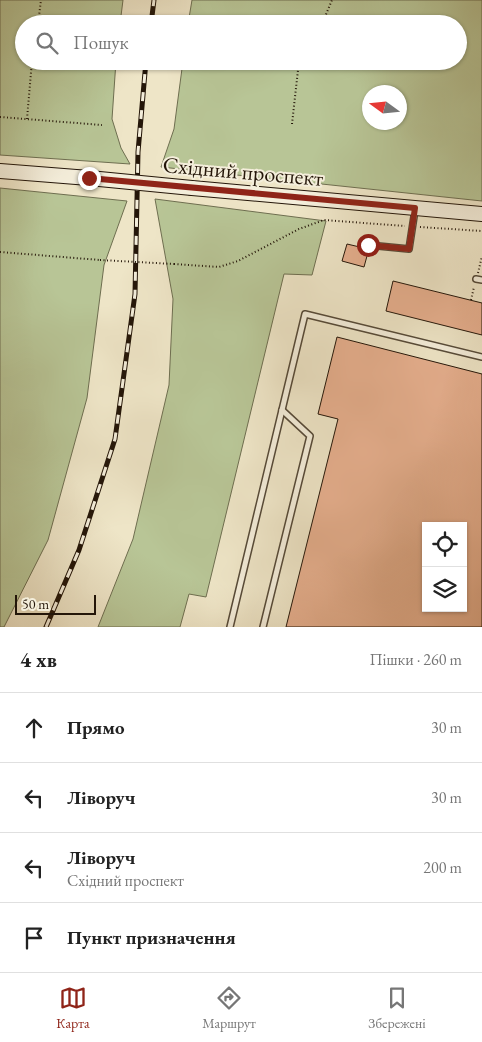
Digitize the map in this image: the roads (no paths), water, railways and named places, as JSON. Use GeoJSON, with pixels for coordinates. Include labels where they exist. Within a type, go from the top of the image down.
{"type":"FeatureCollection","features":[{"type":"Feature","properties":{"kind":"main road","name":"Східний проспект"},"geometry":{"type":"LineString","coordinates":[[0,170],[482,214]]}},
{"type":"Feature","properties":{"kind":"lane"},"geometry":{"type":"LineString","coordinates":[[368,245],[409,249],[415,208]]}},
{"type":"Feature","properties":{"kind":"lane"},"geometry":{"type":"LineString","coordinates":[[230,627],[305,314],[482,357]]}},
{"type":"Feature","properties":{"kind":"lane"},"geometry":{"type":"LineString","coordinates":[[263,627],[310,436],[282,410]]}},
{"type":"Feature","properties":{"kind":"railway"},"geometry":{"type":"LineString","coordinates":[[152,15],[154,0]]}},
{"type":"Feature","properties":{"kind":"railway"},"geometry":{"type":"LineString","coordinates":[[46,627],[79,550],[115,439],[135,294],[138,152],[145,70]]}}]}
